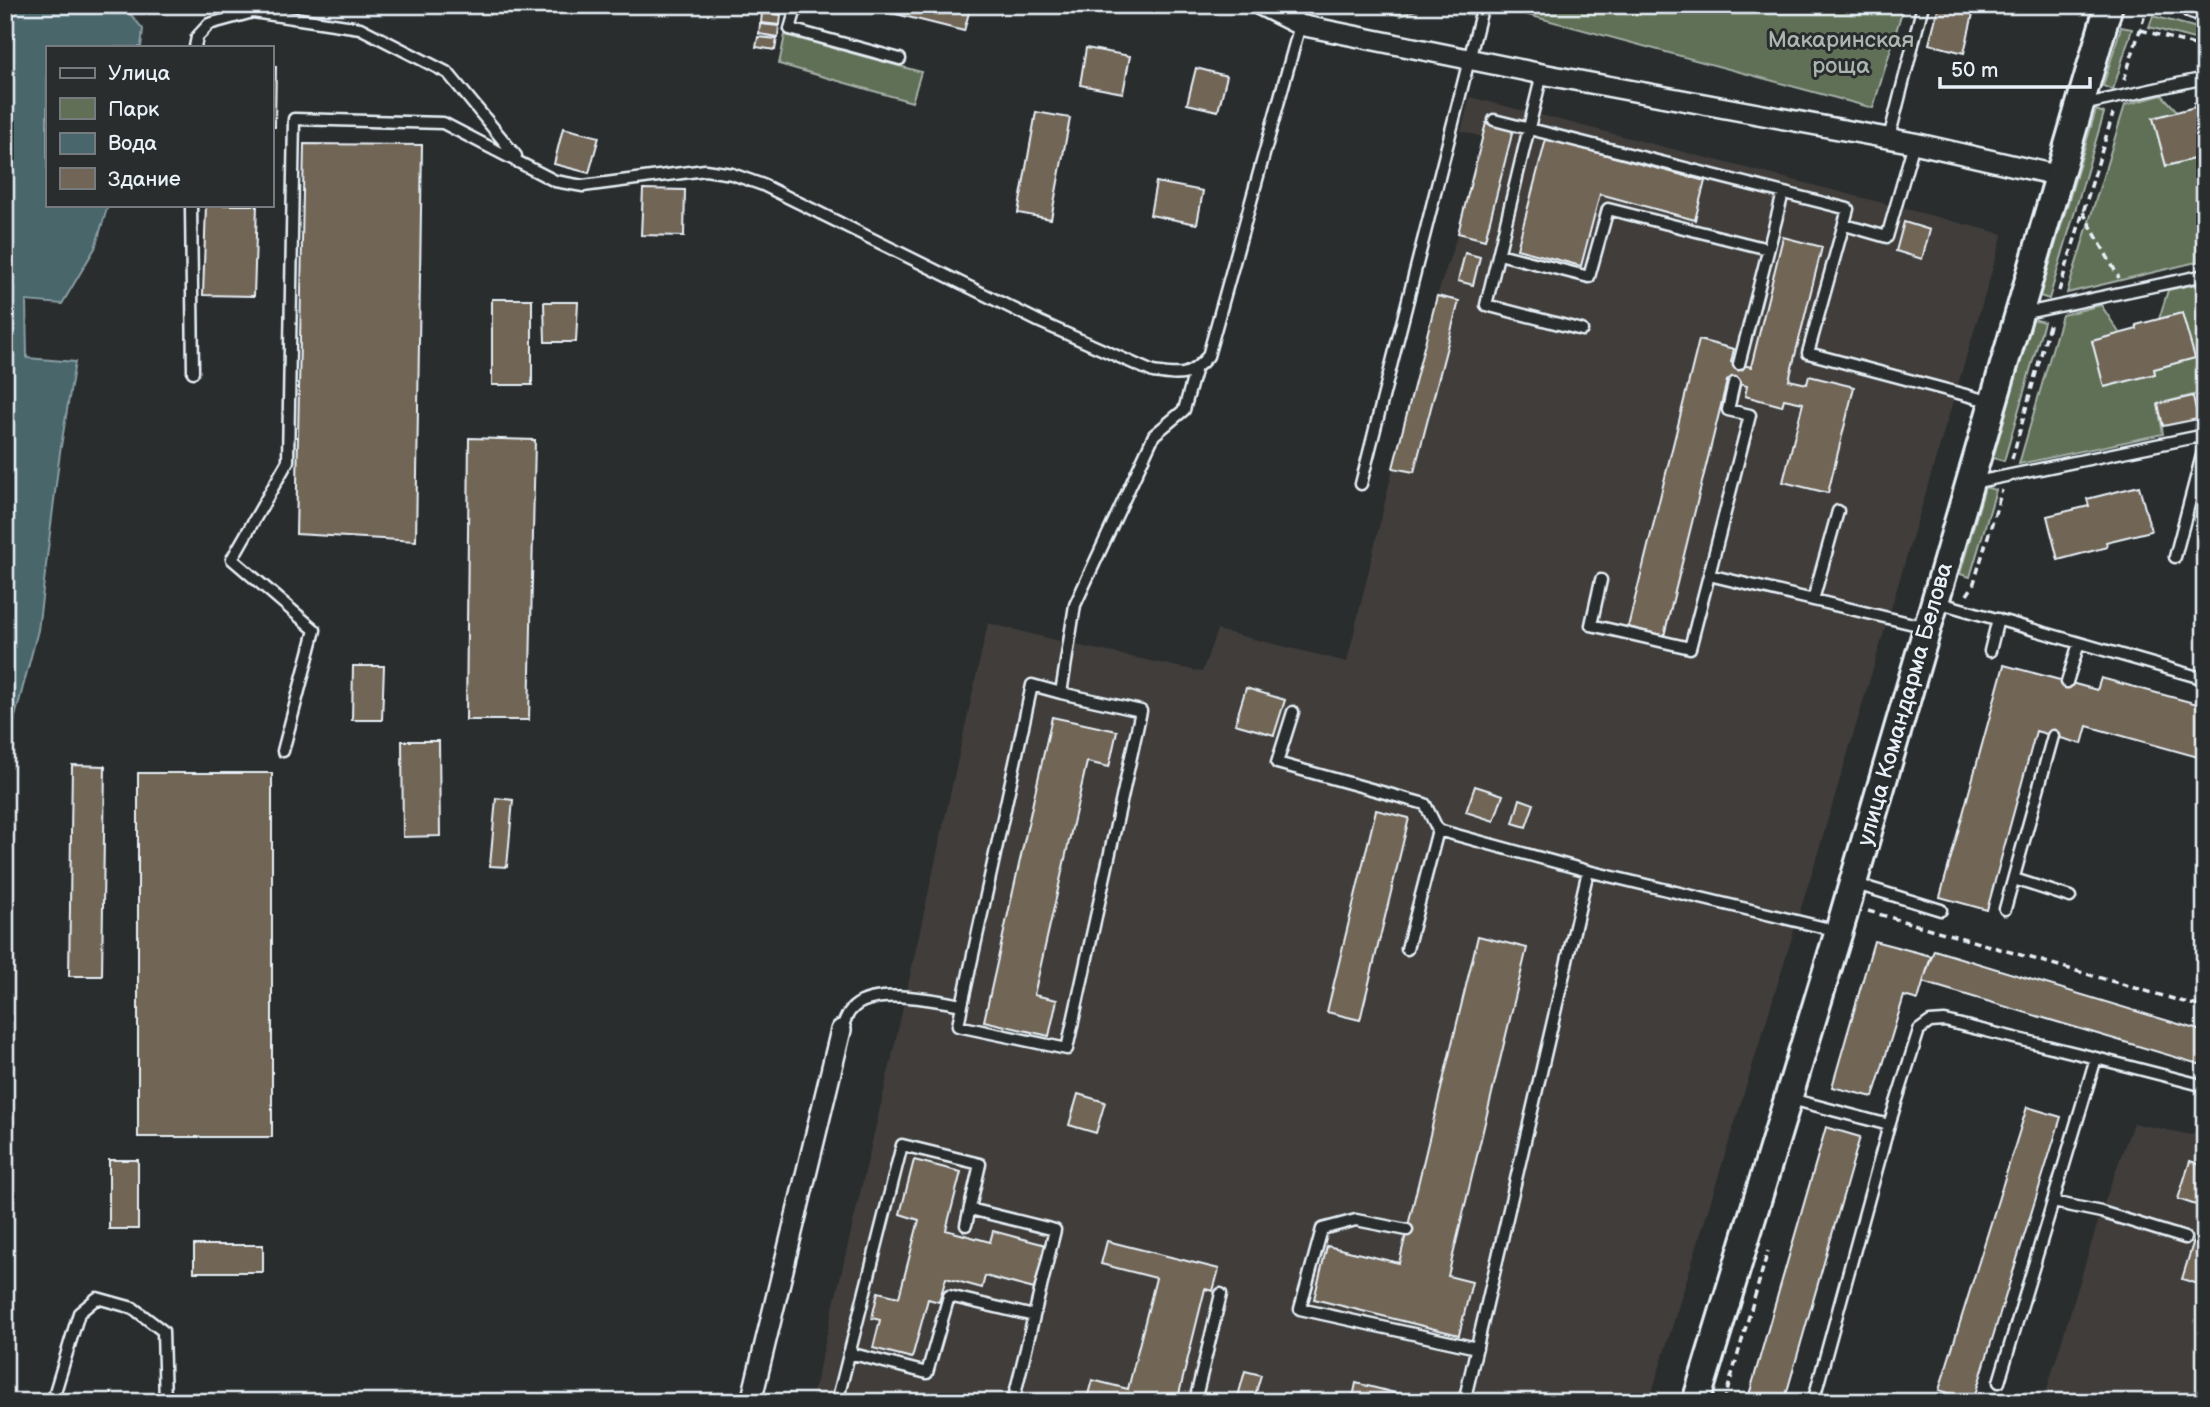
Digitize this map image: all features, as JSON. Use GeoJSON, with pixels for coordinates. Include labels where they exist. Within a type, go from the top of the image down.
{"type":"FeatureCollection","features":[{"type":"Feature","properties":{"kind":"main road","name":"улица Командарма Белова"},"geometry":{"type":"LineString","coordinates":[[1696,1402],[1839,931],[1933,601],[2109,5]]}},
{"type":"Feature","properties":{"kind":"main road"},"geometry":{"type":"LineString","coordinates":[[2194,5],[2205,8]]}},
{"type":"Feature","properties":{"kind":"street"},"geometry":{"type":"LineString","coordinates":[[1260,5],[1300,25],[1542,74],[1889,138],[2060,176]]}},
{"type":"Feature","properties":{"kind":"street"},"geometry":{"type":"LineString","coordinates":[[751,1402],[841,1030]]}},
{"type":"Feature","properties":{"kind":"lane"},"geometry":{"type":"LineString","coordinates":[[797,5],[790,29],[900,59]]}},
{"type":"Feature","properties":{"kind":"lane"},"geometry":{"type":"LineString","coordinates":[[1361,484],[1483,5]]}},
{"type":"Feature","properties":{"kind":"lane"},"geometry":{"type":"LineString","coordinates":[[1889,138],[1923,5]]}},
{"type":"Feature","properties":{"kind":"lane"},"geometry":{"type":"LineString","coordinates":[[195,46],[197,37],[209,24],[253,12],[360,28],[448,73],[520,161]]}},
{"type":"Feature","properties":{"kind":"lane"},"geometry":{"type":"LineString","coordinates":[[1062,693],[1075,605],[1154,435],[1184,410],[1195,371],[1209,356],[1300,25]]}},
{"type":"Feature","properties":{"kind":"lane"},"geometry":{"type":"LineString","coordinates":[[1542,74],[1486,305],[1582,330]]}},
{"type":"Feature","properties":{"kind":"lane"},"geometry":{"type":"LineString","coordinates":[[2080,106],[2205,78]]}},
{"type":"Feature","properties":{"kind":"lane"},"geometry":{"type":"LineString","coordinates":[[283,751],[315,630],[232,559],[288,461],[294,118],[443,123],[555,181],[583,186],[705,170],[732,174],[764,185],[1040,323],[1153,372],[1173,375],[1195,371]]}},
{"type":"Feature","properties":{"kind":"lane"},"geometry":{"type":"LineString","coordinates":[[1494,120],[1848,209],[1808,353],[1992,402]]}},
{"type":"Feature","properties":{"kind":"lane"},"geometry":{"type":"LineString","coordinates":[[1845,225],[1887,237],[1914,143]]}},
{"type":"Feature","properties":{"kind":"lane"},"geometry":{"type":"LineString","coordinates":[[1739,364],[1783,193]]}},
{"type":"Feature","properties":{"kind":"lane"},"geometry":{"type":"LineString","coordinates":[[191,206],[193,372]]}},
{"type":"Feature","properties":{"kind":"lane"},"geometry":{"type":"LineString","coordinates":[[1499,254],[1590,277],[1608,209],[1768,249]]}},
{"type":"Feature","properties":{"kind":"lane"},"geometry":{"type":"LineString","coordinates":[[2018,315],[2205,275]]}},
{"type":"Feature","properties":{"kind":"lane"},"geometry":{"type":"LineString","coordinates":[[1601,580],[1591,625],[1690,648],[1750,415],[1728,410],[1734,383]]}},
{"type":"Feature","properties":{"kind":"lane"},"geometry":{"type":"LineString","coordinates":[[1969,483],[2205,435]]}},
{"type":"Feature","properties":{"kind":"lane"},"geometry":{"type":"LineString","coordinates":[[2175,557],[2205,443]]}},
{"type":"Feature","properties":{"kind":"lane"},"geometry":{"type":"LineString","coordinates":[[1813,600],[1838,512]]}},
{"type":"Feature","properties":{"kind":"lane"},"geometry":{"type":"LineString","coordinates":[[1709,575],[1926,627]]}},
{"type":"Feature","properties":{"kind":"lane"},"geometry":{"type":"LineString","coordinates":[[1933,601],[2205,679]]}},
{"type":"Feature","properties":{"kind":"lane"},"geometry":{"type":"LineString","coordinates":[[1990,651],[1998,620]]}},
{"type":"Feature","properties":{"kind":"lane"},"geometry":{"type":"LineString","coordinates":[[2067,682],[2079,643]]}},
{"type":"Feature","properties":{"kind":"lane"},"geometry":{"type":"LineString","coordinates":[[1032,685],[1062,693],[1141,711],[1067,1049],[958,1026],[1032,685]]}},
{"type":"Feature","properties":{"kind":"lane"},"geometry":{"type":"LineString","coordinates":[[1293,712],[1277,762],[1425,804],[1438,830],[1407,949]]}},
{"type":"Feature","properties":{"kind":"lane"},"geometry":{"type":"LineString","coordinates":[[2005,909],[2053,736]]}},
{"type":"Feature","properties":{"kind":"lane"},"geometry":{"type":"LineString","coordinates":[[1438,830],[1588,871],[1839,931]]}},
{"type":"Feature","properties":{"kind":"lane"},"geometry":{"type":"LineString","coordinates":[[1464,1402],[1588,871]]}},
{"type":"Feature","properties":{"kind":"lane"},"geometry":{"type":"LineString","coordinates":[[2014,879],[2070,897]]}},
{"type":"Feature","properties":{"kind":"lane"},"geometry":{"type":"LineString","coordinates":[[1849,894],[1941,909]]}},
{"type":"Feature","properties":{"kind":"lane"},"geometry":{"type":"LineString","coordinates":[[841,1030],[851,1009],[870,997],[927,998],[962,1005]]}},
{"type":"Feature","properties":{"kind":"lane"},"geometry":{"type":"LineString","coordinates":[[1813,1402],[1889,1125],[1919,1030],[1930,1022],[1945,1020],[2205,1086]]}},
{"type":"Feature","properties":{"kind":"lane"},"geometry":{"type":"LineString","coordinates":[[1999,1382],[2096,1058]]}},
{"type":"Feature","properties":{"kind":"lane"},"geometry":{"type":"LineString","coordinates":[[1788,1098],[1889,1125]]}},
{"type":"Feature","properties":{"kind":"lane"},"geometry":{"type":"LineString","coordinates":[[855,1402],[838,1398],[902,1145],[980,1164],[966,1225]]}},
{"type":"Feature","properties":{"kind":"lane"},"geometry":{"type":"LineString","coordinates":[[2053,1202],[2101,1212],[2185,1238]]}},
{"type":"Feature","properties":{"kind":"lane"},"geometry":{"type":"LineString","coordinates":[[970,1209],[1055,1230],[1013,1402]]}},
{"type":"Feature","properties":{"kind":"lane"},"geometry":{"type":"LineString","coordinates":[[1407,1230],[1356,1220],[1322,1229],[1300,1309],[1477,1348]]}},
{"type":"Feature","properties":{"kind":"lane"},"geometry":{"type":"LineString","coordinates":[[1207,1402],[1196,1397],[1221,1294]]}},
{"type":"Feature","properties":{"kind":"lane"},"geometry":{"type":"LineString","coordinates":[[849,1353],[927,1373],[948,1296],[1034,1316]]}},
{"type":"Feature","properties":{"kind":"lane"},"geometry":{"type":"LineString","coordinates":[[52,1402],[79,1313],[97,1298],[133,1308],[163,1331],[165,1402]]}},
{"type":"Feature","properties":{"kind":"path"},"geometry":{"type":"LineString","coordinates":[[2141,30],[2205,48]]}},
{"type":"Feature","properties":{"kind":"path"},"geometry":{"type":"LineString","coordinates":[[2083,212],[2126,291]]}},
{"type":"Feature","properties":{"kind":"path"},"geometry":{"type":"LineString","coordinates":[[1849,894],[2205,1008]]}},
{"type":"Feature","properties":{"kind":"shaded area"},"geometry":{"type":"Polygon","coordinates":[[[1470,97],[2003,234],[1820,846],[1649,1402],[811,1402],[892,1057],[988,623],[1202,672],[1217,630],[1347,662],[1393,468],[1414,472],[1459,302],[1437,296],[1458,233],[1482,137],[1461,131],[1470,97]]]}},
{"type":"Feature","properties":{"kind":"shaded area"},"geometry":{"type":"Polygon","coordinates":[[[2133,1123],[2191,1135],[2205,1125],[2205,1402],[2043,1402],[2101,1212],[2133,1123]]]}},
{"type":"Feature","properties":{"kind":"green space"},"geometry":{"type":"Polygon","coordinates":[[[1370,5],[1428,5],[1401,16],[1370,5]]]}},
{"type":"Feature","properties":{"kind":"green space","name":"Макаринская роща"},"geometry":{"type":"Polygon","coordinates":[[[1491,5],[1904,5],[1873,108],[1491,5]]]}},
{"type":"Feature","properties":{"kind":"green space"},"geometry":{"type":"Polygon","coordinates":[[[2153,16],[2205,30],[2205,42],[2149,27],[2153,16]]]}},
{"type":"Feature","properties":{"kind":"green space"},"geometry":{"type":"Polygon","coordinates":[[[2121,27],[2132,29],[2113,90],[2103,86],[2121,27]]]}},
{"type":"Feature","properties":{"kind":"green space"},"geometry":{"type":"Polygon","coordinates":[[[785,35],[921,72],[912,102],[779,64],[785,35]]]}},
{"type":"Feature","properties":{"kind":"green space"},"geometry":{"type":"Polygon","coordinates":[[[2162,95],[2178,112],[2153,118],[2166,166],[2205,156],[2205,260],[2067,293],[2125,105],[2162,95]]]}},
{"type":"Feature","properties":{"kind":"green space"},"geometry":{"type":"Polygon","coordinates":[[[2096,110],[2104,113],[2049,299],[2040,296],[2096,110]]]}},
{"type":"Feature","properties":{"kind":"green space"},"geometry":{"type":"Polygon","coordinates":[[[2205,282],[2205,392],[2158,404],[2163,434],[2019,464],[2062,315],[2101,305],[2120,334],[2092,341],[2105,387],[2155,374],[2154,369],[2194,358],[2182,313],[2159,319],[2168,290],[2205,282]]]}},
{"type":"Feature","properties":{"kind":"green space"},"geometry":{"type":"Polygon","coordinates":[[[2033,319],[2044,322],[2004,461],[1993,458],[2033,319]]]}},
{"type":"Feature","properties":{"kind":"green space"},"geometry":{"type":"Polygon","coordinates":[[[2205,483],[2205,523],[2194,520],[2205,483]]]}},
{"type":"Feature","properties":{"kind":"green space"},"geometry":{"type":"Polygon","coordinates":[[[1985,487],[1996,490],[1970,577],[1960,574],[1985,487]]]}},
{"type":"Feature","properties":{"kind":"water"},"geometry":{"type":"Polygon","coordinates":[[[5,5],[123,5],[143,29],[141,46],[46,46],[46,206],[108,206],[95,248],[62,304],[26,301],[27,358],[75,362],[60,452],[38,630],[15,717],[9,764],[5,771],[5,5]]]}},
{"type":"Feature","properties":{"kind":"building"},"geometry":{"type":"Polygon","coordinates":[[[764,5],[784,5],[782,13],[763,11],[764,5]]]}},
{"type":"Feature","properties":{"kind":"building"},"geometry":{"type":"Polygon","coordinates":[[[860,5],[971,5],[964,31],[860,5]]]}},
{"type":"Feature","properties":{"kind":"building"},"geometry":{"type":"Polygon","coordinates":[[[1939,5],[1975,5],[1964,53],[1929,44],[1939,5]]]}},
{"type":"Feature","properties":{"kind":"building"},"geometry":{"type":"Polygon","coordinates":[[[762,12],[781,15],[780,25],[761,23],[762,12]]]}},
{"type":"Feature","properties":{"kind":"building"},"geometry":{"type":"Polygon","coordinates":[[[760,24],[779,26],[778,37],[759,34],[760,24]]]}},
{"type":"Feature","properties":{"kind":"building"},"geometry":{"type":"Polygon","coordinates":[[[758,37],[777,39],[775,50],[756,47],[758,37]]]}},
{"type":"Feature","properties":{"kind":"building"},"geometry":{"type":"Polygon","coordinates":[[[1086,48],[1130,56],[1123,93],[1080,85],[1086,48]]]}},
{"type":"Feature","properties":{"kind":"building"},"geometry":{"type":"Polygon","coordinates":[[[273,67],[276,67],[273,127],[273,67]]]}},
{"type":"Feature","properties":{"kind":"building"},"geometry":{"type":"Polygon","coordinates":[[[1196,68],[1227,76],[1218,111],[1187,104],[1196,68]]]}},
{"type":"Feature","properties":{"kind":"building"},"geometry":{"type":"Polygon","coordinates":[[[2205,100],[2205,156],[2166,166],[2153,118],[2195,107],[2194,103],[2205,100]]]}},
{"type":"Feature","properties":{"kind":"building"},"geometry":{"type":"Polygon","coordinates":[[[1036,112],[1070,118],[1051,219],[1018,213],[1036,112]]]}},
{"type":"Feature","properties":{"kind":"building"},"geometry":{"type":"Polygon","coordinates":[[[1486,123],[1513,130],[1485,240],[1458,233],[1486,123]]]}},
{"type":"Feature","properties":{"kind":"building"},"geometry":{"type":"Polygon","coordinates":[[[563,128],[599,137],[589,173],[554,164],[563,128]]]}},
{"type":"Feature","properties":{"kind":"building"},"geometry":{"type":"Polygon","coordinates":[[[1546,139],[1705,181],[1695,220],[1600,194],[1581,266],[1517,249],[1546,139]]]}},
{"type":"Feature","properties":{"kind":"building"},"geometry":{"type":"Polygon","coordinates":[[[304,144],[422,145],[416,541],[296,534],[304,144]]]}},
{"type":"Feature","properties":{"kind":"building"},"geometry":{"type":"Polygon","coordinates":[[[1156,182],[1203,191],[1197,224],[1150,215],[1156,182]]]}},
{"type":"Feature","properties":{"kind":"building"},"geometry":{"type":"Polygon","coordinates":[[[643,189],[685,190],[684,236],[641,235],[643,189]]]}},
{"type":"Feature","properties":{"kind":"building"},"geometry":{"type":"Polygon","coordinates":[[[206,206],[257,206],[254,296],[203,295],[206,206]]]}},
{"type":"Feature","properties":{"kind":"building"},"geometry":{"type":"Polygon","coordinates":[[[1904,222],[1930,230],[1922,259],[1896,251],[1904,222]]]}},
{"type":"Feature","properties":{"kind":"building"},"geometry":{"type":"Polygon","coordinates":[[[1783,237],[1822,247],[1789,380],[1807,384],[1809,376],[1854,387],[1828,493],[1783,482],[1803,403],[1784,399],[1782,406],[1745,396],[1747,386],[1727,381],[1664,636],[1628,627],[1699,340],[1734,349],[1731,362],[1751,367],[1783,237]]]}},
{"type":"Feature","properties":{"kind":"building"},"geometry":{"type":"Polygon","coordinates":[[[1465,253],[1480,257],[1473,285],[1458,281],[1465,253]]]}},
{"type":"Feature","properties":{"kind":"building"},"geometry":{"type":"Polygon","coordinates":[[[1437,296],[1459,301],[1414,472],[1393,468],[1437,296]]]}},
{"type":"Feature","properties":{"kind":"building"},"geometry":{"type":"Polygon","coordinates":[[[492,299],[532,299],[532,385],[492,385],[492,299]]]}},
{"type":"Feature","properties":{"kind":"building"},"geometry":{"type":"Polygon","coordinates":[[[544,302],[578,302],[576,342],[545,342],[544,302]]]}},
{"type":"Feature","properties":{"kind":"building"},"geometry":{"type":"Polygon","coordinates":[[[2182,313],[2195,358],[2154,369],[2155,374],[2104,387],[2092,341],[2137,329],[2136,325],[2182,313]]]}},
{"type":"Feature","properties":{"kind":"building"},"geometry":{"type":"Polygon","coordinates":[[[2193,396],[2198,419],[2163,426],[2158,404],[2193,396]]]}},
{"type":"Feature","properties":{"kind":"building"},"geometry":{"type":"Polygon","coordinates":[[[469,438],[535,440],[529,720],[466,720],[469,438]]]}},
{"type":"Feature","properties":{"kind":"building"},"geometry":{"type":"Polygon","coordinates":[[[2139,486],[2151,531],[2106,542],[2107,547],[2058,560],[2047,516],[2089,506],[2087,499],[2139,486]]]}},
{"type":"Feature","properties":{"kind":"building"},"geometry":{"type":"Polygon","coordinates":[[[2004,665],[2097,690],[2101,678],[2205,706],[2205,759],[2087,726],[2082,744],[2036,731],[1987,910],[1940,897],[2004,665]]]}},
{"type":"Feature","properties":{"kind":"building"},"geometry":{"type":"Polygon","coordinates":[[[353,666],[384,666],[382,720],[352,720],[353,666]]]}},
{"type":"Feature","properties":{"kind":"building"},"geometry":{"type":"Polygon","coordinates":[[[1246,688],[1285,700],[1274,735],[1235,724],[1246,688]]]}},
{"type":"Feature","properties":{"kind":"building"},"geometry":{"type":"Polygon","coordinates":[[[1052,717],[1117,731],[1109,767],[1087,762],[1034,995],[1057,1000],[1049,1036],[984,1021],[1052,717]]]}},
{"type":"Feature","properties":{"kind":"building"},"geometry":{"type":"Polygon","coordinates":[[[402,741],[439,741],[440,836],[403,837],[402,741]]]}},
{"type":"Feature","properties":{"kind":"building"},"geometry":{"type":"Polygon","coordinates":[[[72,765],[105,766],[102,976],[69,976],[72,765]]]}},
{"type":"Feature","properties":{"kind":"building"},"geometry":{"type":"Polygon","coordinates":[[[138,773],[272,773],[272,1137],[138,1137],[138,773]]]}},
{"type":"Feature","properties":{"kind":"building"},"geometry":{"type":"Polygon","coordinates":[[[1475,786],[1503,795],[1494,821],[1466,812],[1475,786]]]}},
{"type":"Feature","properties":{"kind":"building"},"geometry":{"type":"Polygon","coordinates":[[[496,798],[513,800],[507,867],[490,866],[496,798]]]}},
{"type":"Feature","properties":{"kind":"building"},"geometry":{"type":"Polygon","coordinates":[[[1520,799],[1534,804],[1526,827],[1513,823],[1520,799]]]}},
{"type":"Feature","properties":{"kind":"building"},"geometry":{"type":"Polygon","coordinates":[[[1376,810],[1409,818],[1360,1020],[1327,1012],[1376,810]]]}},
{"type":"Feature","properties":{"kind":"building"},"geometry":{"type":"Polygon","coordinates":[[[1478,936],[1527,948],[1448,1276],[1472,1282],[1459,1335],[1314,1299],[1327,1246],[1399,1263],[1478,936]]]}},
{"type":"Feature","properties":{"kind":"building"},"geometry":{"type":"Polygon","coordinates":[[[1874,941],[1931,956],[1918,1000],[1904,996],[1873,1097],[1832,1087],[1874,941]]]}},
{"type":"Feature","properties":{"kind":"building"},"geometry":{"type":"Polygon","coordinates":[[[1934,950],[2205,1032],[2205,1066],[1923,982],[1934,950]]]}},
{"type":"Feature","properties":{"kind":"building"},"geometry":{"type":"Polygon","coordinates":[[[1078,1094],[1105,1102],[1096,1133],[1069,1125],[1078,1094]]]}},
{"type":"Feature","properties":{"kind":"building"},"geometry":{"type":"Polygon","coordinates":[[[2027,1107],[2061,1117],[1973,1401],[1939,1390],[2027,1107]]]}},
{"type":"Feature","properties":{"kind":"building"},"geometry":{"type":"Polygon","coordinates":[[[1826,1127],[1860,1137],[1784,1402],[1747,1402],[1826,1127]]]}},
{"type":"Feature","properties":{"kind":"building"},"geometry":{"type":"Polygon","coordinates":[[[109,1160],[138,1160],[138,1229],[109,1229],[109,1160]]]}},
{"type":"Feature","properties":{"kind":"building"},"geometry":{"type":"Polygon","coordinates":[[[914,1160],[961,1172],[946,1230],[990,1242],[993,1231],[1046,1245],[1034,1289],[985,1276],[982,1288],[946,1278],[939,1302],[928,1299],[912,1358],[873,1348],[880,1320],[872,1318],[878,1292],[899,1297],[919,1220],[900,1214],[914,1160]]]}},
{"type":"Feature","properties":{"kind":"building"},"geometry":{"type":"Polygon","coordinates":[[[2190,1161],[2205,1166],[2205,1208],[2178,1199],[2190,1161]]]}},
{"type":"Feature","properties":{"kind":"building"},"geometry":{"type":"Polygon","coordinates":[[[2194,1240],[2205,1244],[2205,1286],[2182,1279],[2194,1240]]]}},
{"type":"Feature","properties":{"kind":"building"},"geometry":{"type":"Polygon","coordinates":[[[1107,1241],[1219,1269],[1213,1291],[1205,1289],[1177,1402],[1086,1402],[1092,1380],[1128,1389],[1156,1278],[1101,1264],[1107,1241]]]}},
{"type":"Feature","properties":{"kind":"building"},"geometry":{"type":"Polygon","coordinates":[[[194,1245],[263,1245],[263,1272],[194,1272],[194,1245]]]}},
{"type":"Feature","properties":{"kind":"building"},"geometry":{"type":"Polygon","coordinates":[[[1245,1371],[1261,1375],[1253,1402],[1237,1400],[1245,1371]]]}},
{"type":"Feature","properties":{"kind":"building"},"geometry":{"type":"Polygon","coordinates":[[[1356,1383],[1407,1396],[1406,1402],[1352,1402],[1356,1383]]]}}]}
